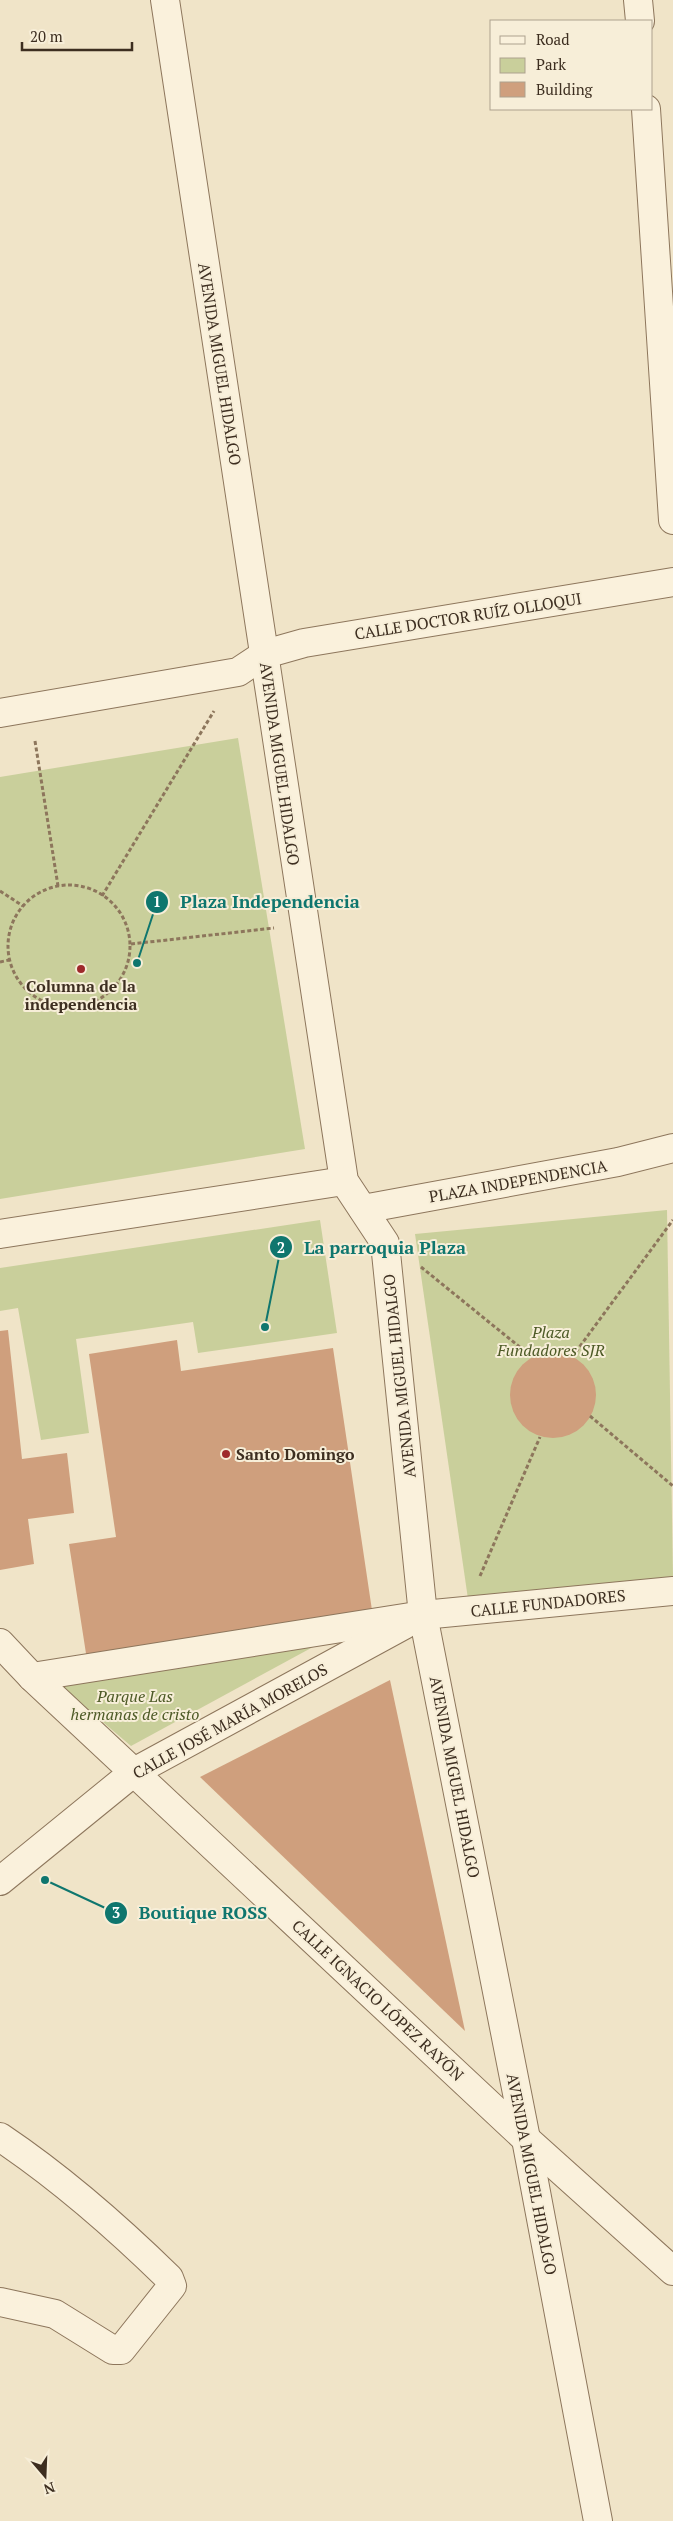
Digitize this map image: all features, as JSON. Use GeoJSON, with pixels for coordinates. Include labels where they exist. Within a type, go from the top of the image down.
{"type":"FeatureCollection","features":[{"type":"Feature","properties":{"kind":"street","name":"AVENIDA MIGUEL HIDALGO"},"geometry":{"type":"LineString","coordinates":[[165,0],[344,1181],[385,1243],[423,1615],[526,2139],[598,2521]]}},
{"type":"Feature","properties":{"kind":"street"},"geometry":{"type":"LineString","coordinates":[[638,0],[640,20]]}},
{"type":"Feature","properties":{"kind":"street"},"geometry":{"type":"LineString","coordinates":[[646,110],[670,432],[673,520]]}},
{"type":"Feature","properties":{"kind":"street","name":"CALLE DOCTOR RUÍZ OLLOQUI"},"geometry":{"type":"LineString","coordinates":[[264,654],[304,643],[673,582]]}},
{"type":"Feature","properties":{"kind":"street"},"geometry":{"type":"LineString","coordinates":[[0,713],[238,672],[264,654]]}},
{"type":"Feature","properties":{"kind":"street","name":"PLAZA INDEPENDENCIA"},"geometry":{"type":"LineString","coordinates":[[363,1209],[618,1162],[673,1148]]}},
{"type":"Feature","properties":{"kind":"street"},"geometry":{"type":"LineString","coordinates":[[0,1234],[344,1181]]}},
{"type":"Feature","properties":{"kind":"street","name":"CALLE FUNDADORES"},"geometry":{"type":"LineString","coordinates":[[32,1677],[423,1615],[673,1591]]}},
{"type":"Feature","properties":{"kind":"street","name":"CALLE JOSÉ MARÍA MORELOS"},"geometry":{"type":"LineString","coordinates":[[0,1881],[134,1772],[423,1615]]}},
{"type":"Feature","properties":{"kind":"street","name":"CALLE IGNACIO LÓPEZ RAYÓN"},"geometry":{"type":"LineString","coordinates":[[0,1643],[32,1677],[526,2139],[673,2272]]}},
{"type":"Feature","properties":{"kind":"street"},"geometry":{"type":"LineString","coordinates":[[0,2137],[40,2164],[117,2226],[169,2278],[172,2286],[121,2350],[113,2350],[55,2314],[0,2302]]}},
{"type":"Feature","properties":{"kind":"path"},"geometry":{"type":"LineString","coordinates":[[102,896],[238,672]]}},
{"type":"Feature","properties":{"kind":"path"},"geometry":{"type":"LineString","coordinates":[[29,708],[58,886]]}},
{"type":"Feature","properties":{"kind":"path"},"geometry":{"type":"LineString","coordinates":[[58,886],[79,886],[102,896],[116,906],[126,924],[130,944],[128,965],[117,984],[103,997],[85,1005],[66,1007],[46,1003],[30,993],[16,978],[9,960],[8,941],[12,922],[23,906],[38,893],[58,886]]}},
{"type":"Feature","properties":{"kind":"path"},"geometry":{"type":"LineString","coordinates":[[0,891],[23,906]]}},
{"type":"Feature","properties":{"kind":"path"},"geometry":{"type":"LineString","coordinates":[[130,944],[304,925]]}},
{"type":"Feature","properties":{"kind":"path"},"geometry":{"type":"LineString","coordinates":[[0,962],[9,960]]}},
{"type":"Feature","properties":{"kind":"path"},"geometry":{"type":"LineString","coordinates":[[572,1357],[673,1220]]}},
{"type":"Feature","properties":{"kind":"path"},"geometry":{"type":"LineString","coordinates":[[385,1243],[420,1266],[532,1357]]}},
{"type":"Feature","properties":{"kind":"path"},"geometry":{"type":"LineString","coordinates":[[590,1416],[673,1486]]}},
{"type":"Feature","properties":{"kind":"path"},"geometry":{"type":"LineString","coordinates":[[465,1611],[540,1437]]}},
{"type":"Feature","properties":{"kind":"green space"},"geometry":{"type":"Polygon","coordinates":[[[238,738],[305,1149],[0,1199],[0,777],[238,738]]]}},
{"type":"Feature","properties":{"kind":"green space","name":"Plaza Fundadores SJR"},"geometry":{"type":"Polygon","coordinates":[[[667,1210],[673,1577],[468,1599],[415,1234],[667,1210]]]}},
{"type":"Feature","properties":{"kind":"green space"},"geometry":{"type":"Polygon","coordinates":[[[320,1220],[337,1333],[198,1353],[193,1322],[76,1339],[89,1433],[41,1440],[18,1308],[0,1311],[0,1268],[320,1220]]]}},
{"type":"Feature","properties":{"kind":"green space","name":"Parque Las hermanas de cristo"},"geometry":{"type":"Polygon","coordinates":[[[324,1641],[131,1746],[57,1683],[324,1641]]]}},
{"type":"Feature","properties":{"kind":"building"},"geometry":{"type":"Polygon","coordinates":[[[8,1330],[22,1459],[67,1453],[74,1513],[28,1519],[34,1564],[0,1570],[0,1331],[8,1330]]]}},
{"type":"Feature","properties":{"kind":"building","name":"Santo Domingo"},"geometry":{"type":"Polygon","coordinates":[[[177,1340],[181,1371],[333,1348],[373,1617],[87,1660],[69,1544],[116,1537],[89,1354],[177,1340]]]}},
{"type":"Feature","properties":{"kind":"building"},"geometry":{"type":"Polygon","coordinates":[[[553,1352],[577,1359],[589,1371],[596,1395],[589,1419],[577,1431],[553,1438],[529,1431],[517,1419],[510,1395],[517,1371],[529,1359],[553,1352]]]}},
{"type":"Feature","properties":{"kind":"building"},"geometry":{"type":"Polygon","coordinates":[[[390,1680],[465,2031],[200,1777],[390,1680]]]}},
{"type":"Feature","properties":{"kind":"place","name":"Plaza Independencia"},"geometry":{"type":"Point","coordinates":[137,963]}},
{"type":"Feature","properties":{"kind":"place","name":"Columna de la independencia"},"geometry":{"type":"Point","coordinates":[81,969]}},
{"type":"Feature","properties":{"kind":"place","name":"La parroquia Plaza"},"geometry":{"type":"Point","coordinates":[265,1327]}},
{"type":"Feature","properties":{"kind":"place","name":"Santo Domingo"},"geometry":{"type":"Point","coordinates":[226,1454]}},
{"type":"Feature","properties":{"kind":"place","name":"Boutique ROSS"},"geometry":{"type":"Point","coordinates":[45,1880]}}]}
